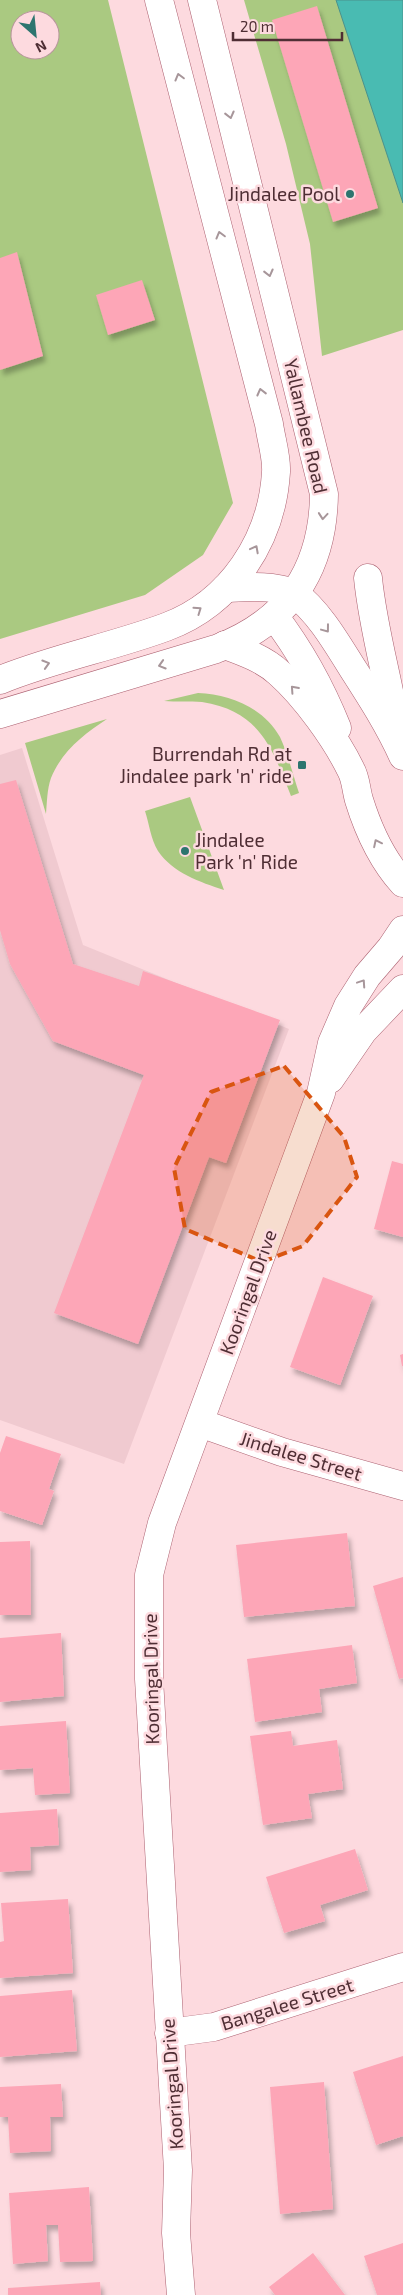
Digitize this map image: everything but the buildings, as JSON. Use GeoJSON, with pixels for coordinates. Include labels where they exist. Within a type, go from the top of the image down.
{"type":"FeatureCollection","features":[{"type":"Feature","properties":{"kind":"street","name":"Yallambee Road"},"geometry":{"type":"LineString","coordinates":[[0,680],[168,627],[196,612],[226,588],[253,553],[265,528],[276,470],[269,424],[159,0]]}},
{"type":"Feature","properties":{"kind":"street","name":"Yallambee Road"},"geometry":{"type":"LineString","coordinates":[[0,714],[225,645],[255,631],[274,616],[294,593],[308,570],[319,543],[324,518],[324,494],[202,0]]}},
{"type":"Feature","properties":{"kind":"street"},"geometry":{"type":"LineString","coordinates":[[368,578],[372,618],[388,679],[401,752]]}},
{"type":"Feature","properties":{"kind":"street"},"geometry":{"type":"LineString","coordinates":[[226,588],[258,586],[280,588],[294,593],[312,609],[336,641],[383,715],[401,752]]}},
{"type":"Feature","properties":{"kind":"street"},"geometry":{"type":"LineString","coordinates":[[226,588],[248,597],[274,616],[324,694],[347,750],[359,799],[374,838],[390,866],[403,883]]}},
{"type":"Feature","properties":{"kind":"street"},"geometry":{"type":"LineString","coordinates":[[225,645],[254,656],[279,672],[314,712],[352,772]]}},
{"type":"Feature","properties":{"kind":"street","name":"Kooringal Drive"},"geometry":{"type":"LineString","coordinates":[[181,2295],[176,2233],[178,2170],[149,1679],[149,1575],[162,1523],[321,1093],[332,1043],[348,1006],[367,976],[391,948],[403,930]]}},
{"type":"Feature","properties":{"kind":"street","name":"Kooringal Drive"},"geometry":{"type":"LineString","coordinates":[[321,1093],[370,1022],[403,989]]}},
{"type":"Feature","properties":{"kind":"street"},"geometry":{"type":"LineString","coordinates":[[348,1006],[370,1022]]}},
{"type":"Feature","properties":{"kind":"street","name":"Jindalee Street"},"geometry":{"type":"LineString","coordinates":[[200,1423],[282,1452],[403,1486]]}},
{"type":"Feature","properties":{"kind":"street","name":"Bangalee Street"},"geometry":{"type":"LineString","coordinates":[[169,2033],[220,2025],[403,1967]]}},
{"type":"Feature","properties":{"kind":"highlighted area"},"geometry":{"type":"Polygon","coordinates":[[[284,1066],[344,1137],[357,1177],[303,1246],[262,1262],[185,1229],[174,1168],[211,1092],[284,1066]]]}},
{"type":"Feature","properties":{"kind":"shaded area"},"geometry":{"type":"Polygon","coordinates":[[[22,748],[83,945],[289,1029],[124,1464],[0,1420],[0,755],[22,748]]]}},
{"type":"Feature","properties":{"kind":"green space"},"geometry":{"type":"Polygon","coordinates":[[[0,0],[108,0],[233,503],[203,555],[145,595],[0,639],[0,0]]]}},
{"type":"Feature","properties":{"kind":"green space","name":"Jindalee Pool"},"geometry":{"type":"Polygon","coordinates":[[[244,0],[403,0],[403,330],[322,356],[310,244],[286,144],[244,0]]]}},
{"type":"Feature","properties":{"kind":"green space"},"geometry":{"type":"Polygon","coordinates":[[[198,693],[222,696],[245,704],[265,718],[280,737],[299,793],[291,796],[277,762],[261,734],[251,723],[238,714],[222,707],[202,702],[164,701],[198,693]]]}},
{"type":"Feature","properties":{"kind":"green space"},"geometry":{"type":"Polygon","coordinates":[[[107,719],[82,737],[61,759],[51,778],[46,814],[25,743],[107,719]]]}},
{"type":"Feature","properties":{"kind":"green space"},"geometry":{"type":"Polygon","coordinates":[[[190,797],[224,890],[179,871],[164,859],[154,842],[145,811],[190,797]]]}},
{"type":"Feature","properties":{"kind":"water"},"geometry":{"type":"Polygon","coordinates":[[[336,0],[403,0],[403,203],[336,0]]]}},
{"type":"Feature","properties":{"kind":"place","name":"Jindalee Pool"},"geometry":{"type":"Point","coordinates":[350,194]}},
{"type":"Feature","properties":{"kind":"place","name":"Burrendah Rd at Jindalee park 'n' ride"},"geometry":{"type":"Point","coordinates":[302,765]}},
{"type":"Feature","properties":{"kind":"place","name":"Jindalee Park 'n' Ride"},"geometry":{"type":"Point","coordinates":[185,851]}}]}
